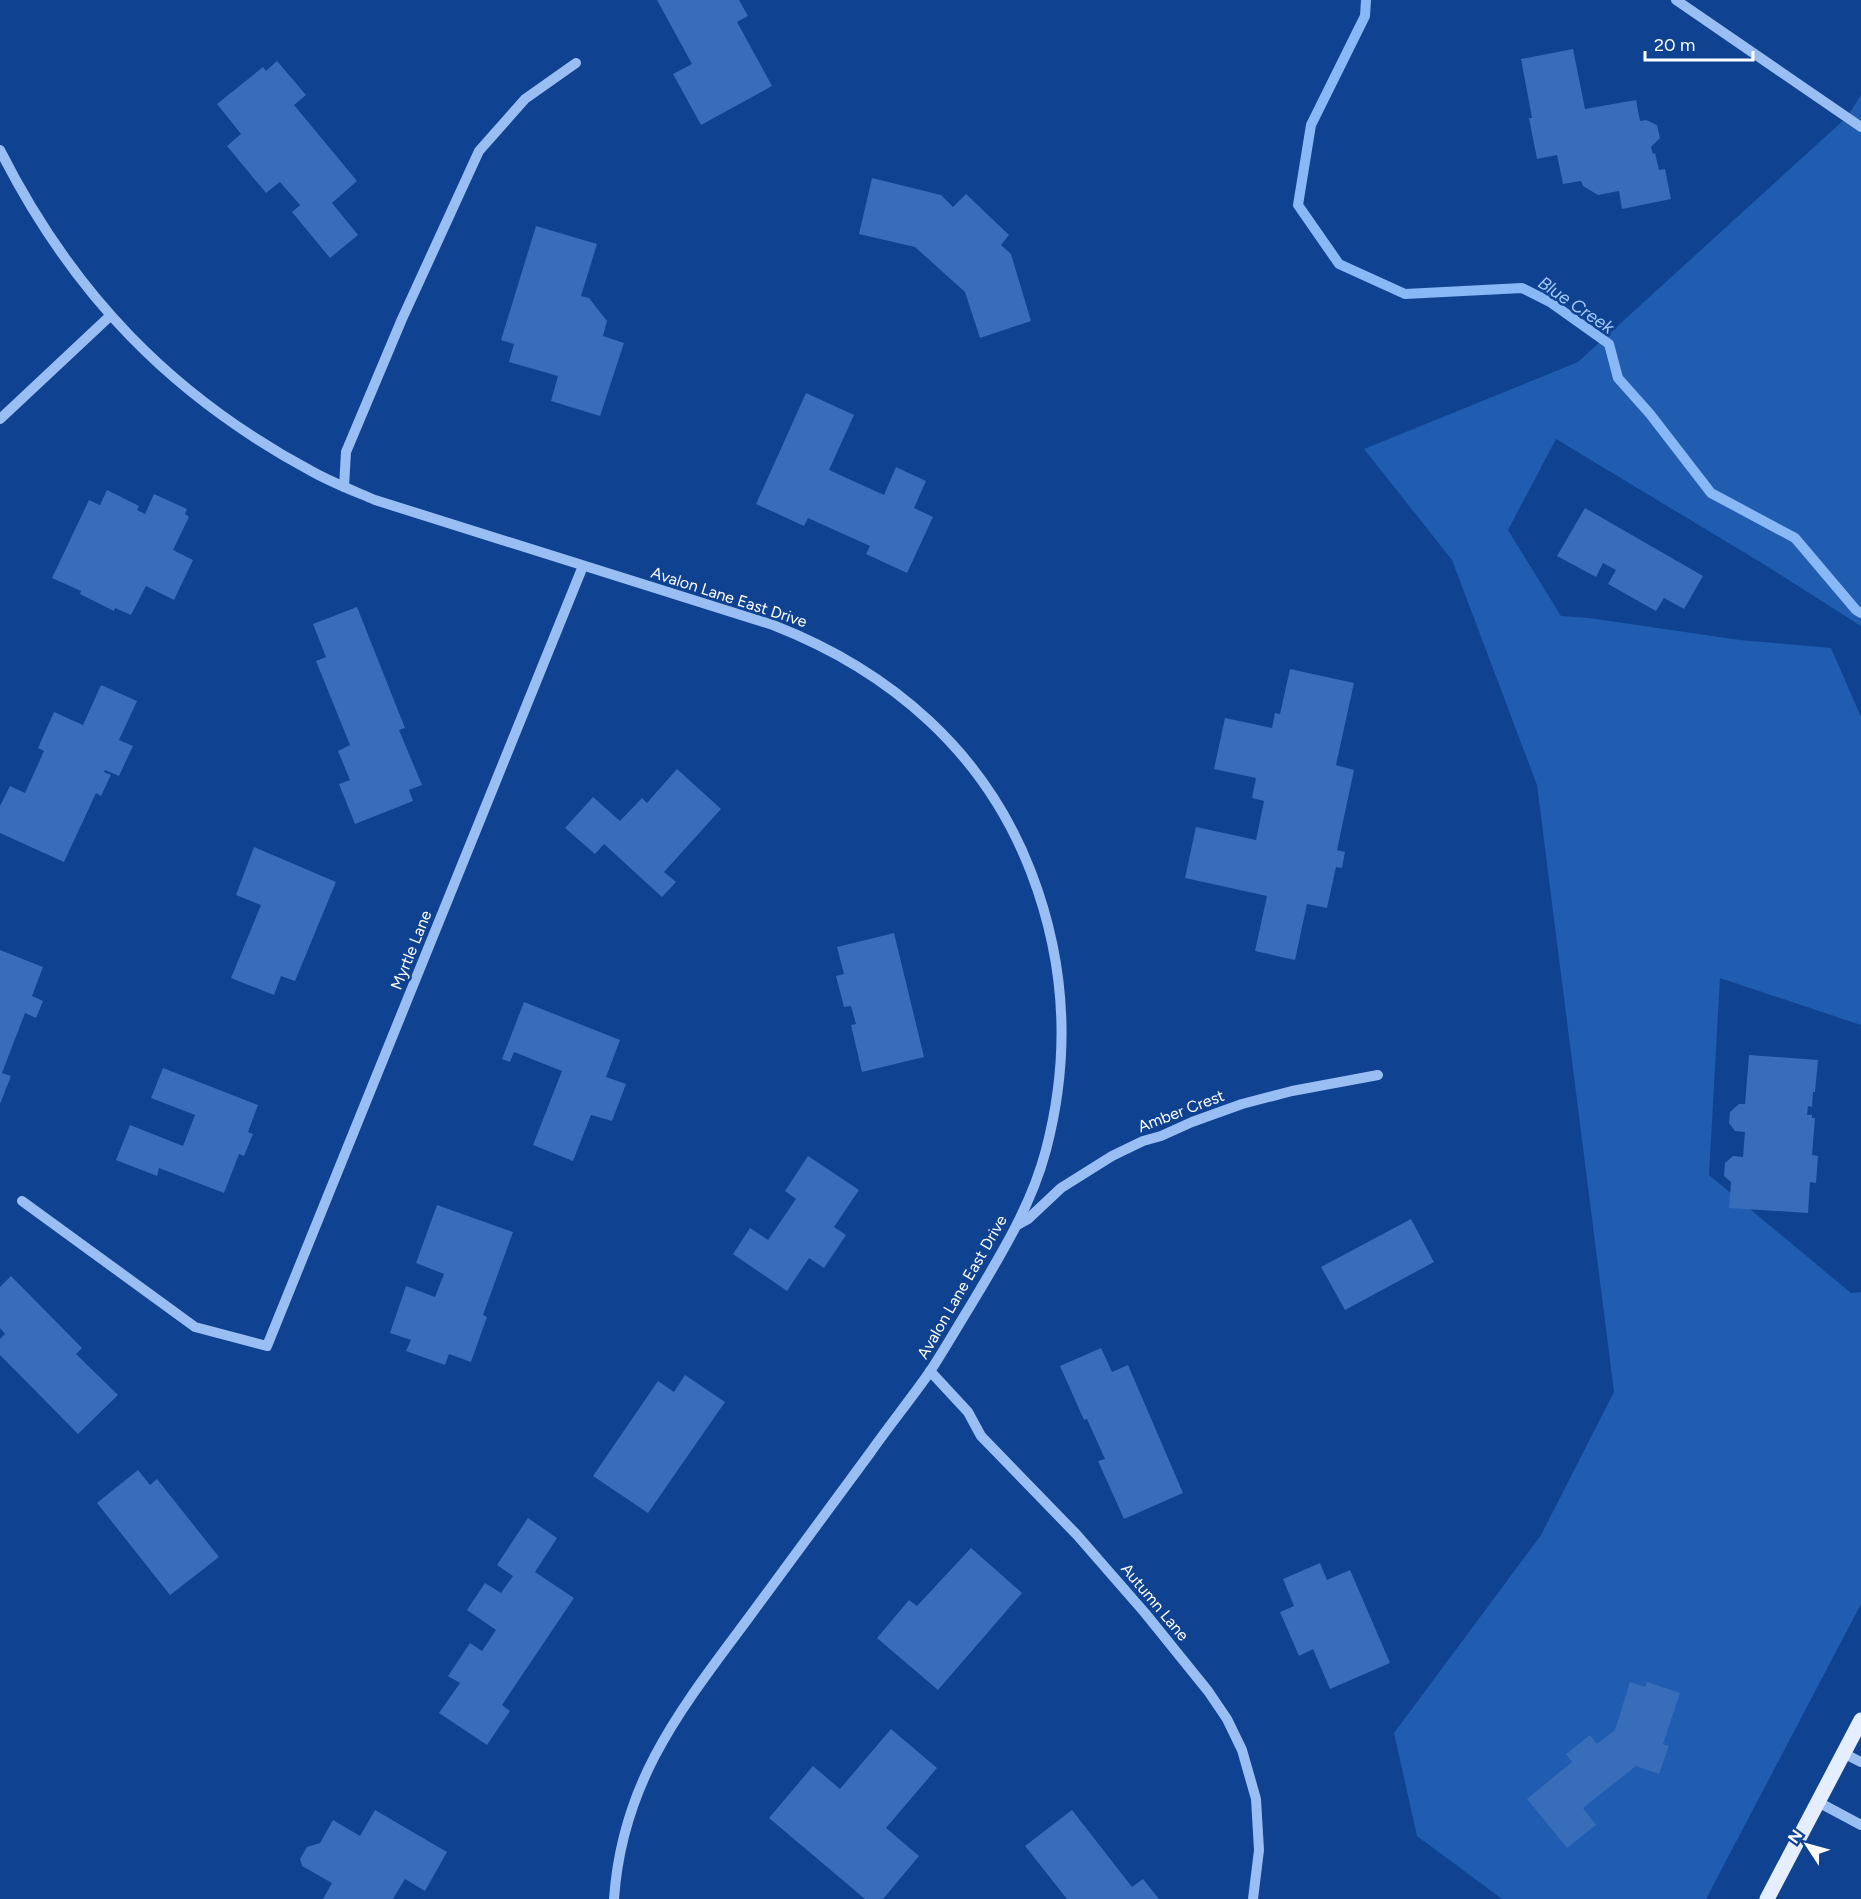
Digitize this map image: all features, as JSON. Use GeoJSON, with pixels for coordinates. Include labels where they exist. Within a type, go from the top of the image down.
{"type":"FeatureCollection","features":[{"type":"Feature","properties":{"kind":"main road"},"geometry":{"type":"LineString","coordinates":[[1767,1899],[1861,1720]]}},
{"type":"Feature","properties":{"kind":"street"},"geometry":{"type":"LineString","coordinates":[[1676,0],[1861,127]]}},
{"type":"Feature","properties":{"kind":"street"},"geometry":{"type":"LineString","coordinates":[[344,487],[346,452],[402,319],[479,151],[525,99],[576,63]]}},
{"type":"Feature","properties":{"kind":"street","name":"Avalon Lane East Drive"},"geometry":{"type":"LineString","coordinates":[[0,150],[56,247],[86,288],[170,375],[225,419],[278,453],[344,487],[407,511],[773,625],[812,640],[848,660],[878,679],[929,720],[973,769],[993,797],[1024,855],[1036,885],[1055,950],[1062,1050],[1054,1115],[1037,1179],[1001,1255],[930,1371],[704,1678],[663,1739],[645,1773],[633,1804],[623,1838],[615,1899]]}},
{"type":"Feature","properties":{"kind":"street"},"geometry":{"type":"LineString","coordinates":[[0,419],[110,315]]}},
{"type":"Feature","properties":{"kind":"street","name":"Myrtle Lane"},"geometry":{"type":"LineString","coordinates":[[22,1201],[195,1327],[267,1346],[583,566]]}},
{"type":"Feature","properties":{"kind":"street","name":"Amber Crest"},"geometry":{"type":"LineString","coordinates":[[1017,1225],[1061,1188],[1112,1156],[1143,1141],[1242,1104],[1292,1091],[1378,1075]]}},
{"type":"Feature","properties":{"kind":"street","name":"Autumn Lane"},"geometry":{"type":"LineString","coordinates":[[930,1371],[968,1412],[981,1436],[1077,1535],[1145,1612],[1208,1691],[1227,1719],[1242,1750],[1256,1799],[1259,1850],[1253,1899]]}},
{"type":"Feature","properties":{"kind":"street"},"geometry":{"type":"LineString","coordinates":[[1844,1753],[1861,1762]]}},
{"type":"Feature","properties":{"kind":"street"},"geometry":{"type":"LineString","coordinates":[[1818,1802],[1861,1825]]}},
{"type":"Feature","properties":{"kind":"shaded area"},"geometry":{"type":"Polygon","coordinates":[[[1861,95],[1861,626],[1765,565],[1556,439],[1508,530],[1561,616],[1740,640],[1831,648],[1861,717],[1861,1025],[1720,978],[1709,1175],[1851,1293],[1861,1292],[1861,1604],[1706,1899],[1502,1899],[1417,1836],[1394,1733],[1541,1535],[1614,1392],[1537,785],[1452,560],[1364,449],[1578,362],[1847,117],[1861,95]]]}},
{"type":"Feature","properties":{"kind":"building"},"geometry":{"type":"Polygon","coordinates":[[[657,0],[739,0],[748,16],[737,22],[772,86],[701,125],[673,74],[692,64],[657,0]]]}},
{"type":"Feature","properties":{"kind":"building"},"geometry":{"type":"Polygon","coordinates":[[[1573,49],[1585,109],[1636,100],[1640,121],[1646,120],[1657,125],[1660,138],[1651,147],[1653,154],[1655,153],[1659,170],[1665,169],[1671,199],[1622,209],[1619,191],[1598,195],[1583,186],[1581,181],[1563,184],[1557,155],[1537,159],[1521,59],[1573,49]]]}},
{"type":"Feature","properties":{"kind":"building"},"geometry":{"type":"Polygon","coordinates":[[[277,61],[306,95],[294,105],[357,181],[332,203],[358,235],[330,258],[292,212],[300,205],[280,182],[266,193],[227,146],[241,134],[217,104],[263,67],[266,71],[277,61]]]}},
{"type":"Feature","properties":{"kind":"building"},"geometry":{"type":"Polygon","coordinates":[[[872,178],[941,195],[953,207],[966,194],[1009,235],[1001,245],[1011,254],[1031,321],[980,338],[965,292],[915,247],[859,234],[872,178]]]}},
{"type":"Feature","properties":{"kind":"building"},"geometry":{"type":"Polygon","coordinates":[[[536,226],[597,244],[581,296],[589,298],[607,321],[603,336],[624,343],[600,416],[551,401],[558,376],[509,362],[514,344],[501,340],[536,226]]]}},
{"type":"Feature","properties":{"kind":"building"},"geometry":{"type":"Polygon","coordinates":[[[806,393],[854,415],[829,470],[884,495],[896,467],[926,481],[914,508],[933,517],[907,573],[866,554],[870,546],[808,518],[804,526],[756,504],[806,393]]]}},
{"type":"Feature","properties":{"kind":"building"},"geometry":{"type":"Polygon","coordinates":[[[107,490],[139,506],[137,510],[145,514],[154,494],[187,509],[185,514],[189,517],[173,550],[193,560],[174,600],[146,586],[131,615],[115,608],[114,611],[80,594],[81,591],[52,578],[89,500],[100,505],[107,490]]]}},
{"type":"Feature","properties":{"kind":"building"},"geometry":{"type":"Polygon","coordinates":[[[1585,508],[1703,576],[1684,609],[1664,598],[1656,611],[1608,584],[1616,570],[1603,563],[1596,577],[1557,556],[1585,508]]]}},
{"type":"Feature","properties":{"kind":"building"},"geometry":{"type":"Polygon","coordinates":[[[357,607],[405,728],[399,730],[422,785],[409,790],[413,801],[355,824],[339,784],[350,780],[338,751],[350,745],[316,661],[326,657],[313,624],[357,607]]]}},
{"type":"Feature","properties":{"kind":"building"},"geometry":{"type":"Polygon","coordinates":[[[1290,669],[1354,683],[1336,765],[1354,770],[1337,850],[1345,852],[1342,868],[1336,867],[1327,908],[1307,904],[1295,960],[1255,951],[1267,896],[1185,878],[1196,827],[1256,840],[1264,801],[1252,798],[1256,778],[1214,769],[1225,718],[1272,728],[1275,713],[1280,714],[1290,669]]]}},
{"type":"Feature","properties":{"kind":"building"},"geometry":{"type":"Polygon","coordinates":[[[101,685],[137,701],[119,740],[133,746],[119,776],[105,770],[104,772],[111,775],[101,796],[96,793],[64,862],[0,833],[0,806],[10,786],[25,793],[44,751],[38,748],[54,712],[83,725],[101,685]]]}},
{"type":"Feature","properties":{"kind":"building"},"geometry":{"type":"Polygon","coordinates":[[[677,769],[721,809],[664,872],[676,882],[662,897],[604,844],[595,854],[565,828],[593,797],[620,821],[642,798],[647,803],[677,769]]]}},
{"type":"Feature","properties":{"kind":"building"},"geometry":{"type":"Polygon","coordinates":[[[254,847],[336,882],[295,981],[281,976],[274,995],[231,978],[261,905],[236,895],[254,847]]]}},
{"type":"Feature","properties":{"kind":"building"},"geometry":{"type":"Polygon","coordinates":[[[894,933],[924,1057],[862,1072],[851,1025],[856,1024],[851,1006],[844,1007],[836,976],[844,974],[837,947],[894,933]]]}},
{"type":"Feature","properties":{"kind":"building"},"geometry":{"type":"Polygon","coordinates":[[[0,950],[43,967],[32,996],[43,1001],[36,1018],[25,1013],[2,1073],[11,1076],[0,1104],[0,950]]]}},
{"type":"Feature","properties":{"kind":"building"},"geometry":{"type":"Polygon","coordinates":[[[524,1002],[620,1040],[606,1077],[626,1084],[612,1121],[591,1115],[573,1161],[533,1145],[562,1071],[514,1052],[510,1062],[502,1059],[524,1002]]]}},
{"type":"Feature","properties":{"kind":"building"},"geometry":{"type":"Polygon","coordinates":[[[1749,1055],[1818,1060],[1812,1107],[1808,1106],[1807,1115],[1815,1118],[1812,1155],[1818,1156],[1816,1183],[1810,1182],[1808,1213],[1729,1208],[1731,1182],[1724,1176],[1725,1163],[1733,1156],[1743,1157],[1745,1132],[1735,1131],[1729,1123],[1730,1112],[1739,1104],[1745,1104],[1749,1055]]]}},
{"type":"Feature","properties":{"kind":"building"},"geometry":{"type":"Polygon","coordinates":[[[163,1068],[258,1105],[248,1132],[253,1134],[244,1156],[239,1154],[224,1193],[159,1168],[157,1176],[116,1160],[130,1125],[183,1146],[195,1115],[151,1098],[163,1068]]]}},
{"type":"Feature","properties":{"kind":"building"},"geometry":{"type":"Polygon","coordinates":[[[808,1156],[859,1190],[834,1227],[846,1235],[824,1268],[809,1258],[787,1291],[733,1254],[750,1228],[768,1240],[796,1199],[785,1191],[808,1156]]]}},
{"type":"Feature","properties":{"kind":"building"},"geometry":{"type":"Polygon","coordinates":[[[437,1205],[513,1232],[483,1315],[487,1317],[471,1362],[449,1354],[445,1365],[406,1351],[411,1340],[390,1333],[406,1286],[435,1297],[444,1274],[416,1263],[437,1205]]]}},
{"type":"Feature","properties":{"kind":"building"},"geometry":{"type":"Polygon","coordinates":[[[1411,1219],[1434,1262],[1345,1310],[1321,1267],[1411,1219]]]}},
{"type":"Feature","properties":{"kind":"building"},"geometry":{"type":"Polygon","coordinates":[[[11,1276],[82,1348],[76,1354],[118,1395],[78,1434],[0,1355],[0,1339],[5,1334],[0,1328],[0,1287],[11,1276]]]}},
{"type":"Feature","properties":{"kind":"building"},"geometry":{"type":"Polygon","coordinates":[[[1101,1348],[1112,1372],[1128,1365],[1183,1493],[1124,1519],[1098,1461],[1105,1459],[1087,1419],[1084,1420],[1060,1366],[1101,1348]]]}},
{"type":"Feature","properties":{"kind":"building"},"geometry":{"type":"Polygon","coordinates":[[[685,1375],[725,1402],[648,1513],[593,1476],[658,1381],[674,1392],[685,1375]]]}},
{"type":"Feature","properties":{"kind":"building"},"geometry":{"type":"Polygon","coordinates":[[[138,1470],[150,1485],[157,1479],[219,1557],[170,1595],[97,1503],[138,1470]]]}},
{"type":"Feature","properties":{"kind":"building"},"geometry":{"type":"Polygon","coordinates":[[[528,1518],[557,1538],[535,1572],[574,1598],[502,1705],[510,1711],[487,1745],[439,1713],[460,1683],[448,1676],[470,1643],[482,1651],[496,1630],[467,1610],[485,1583],[501,1593],[513,1576],[497,1565],[528,1518]]]}},
{"type":"Feature","properties":{"kind":"building"},"geometry":{"type":"Polygon","coordinates":[[[971,1548],[1022,1593],[938,1690],[877,1638],[909,1600],[917,1606],[971,1548]]]}},
{"type":"Feature","properties":{"kind":"building"},"geometry":{"type":"Polygon","coordinates":[[[1320,1563],[1327,1580],[1350,1570],[1390,1663],[1330,1689],[1313,1649],[1299,1656],[1280,1612],[1294,1606],[1283,1579],[1320,1563]]]}},
{"type":"Feature","properties":{"kind":"building"},"geometry":{"type":"Polygon","coordinates":[[[1630,1682],[1645,1687],[1647,1682],[1680,1693],[1663,1744],[1669,1746],[1659,1774],[1636,1766],[1583,1808],[1596,1825],[1567,1848],[1527,1799],[1572,1762],[1566,1754],[1590,1735],[1597,1744],[1615,1730],[1630,1682]]]}},
{"type":"Feature","properties":{"kind":"building"},"geometry":{"type":"Polygon","coordinates":[[[891,1729],[937,1768],[886,1828],[919,1856],[883,1899],[865,1899],[769,1818],[813,1766],[840,1789],[891,1729]]]}},
{"type":"Feature","properties":{"kind":"building"},"geometry":{"type":"Polygon","coordinates":[[[375,1810],[447,1852],[425,1891],[405,1879],[393,1899],[323,1899],[332,1883],[302,1866],[300,1859],[307,1847],[320,1843],[333,1820],[360,1836],[375,1810]]]}},
{"type":"Feature","properties":{"kind":"building"},"geometry":{"type":"Polygon","coordinates":[[[1072,1810],[1132,1887],[1143,1879],[1159,1899],[1067,1899],[1025,1846],[1072,1810]]]}},
{"type":"Feature","properties":{"kind":"waterway","name":"Blue Creek"},"geometry":{"type":"LineString","coordinates":[[1366,0],[1365,16],[1311,125],[1298,205],[1339,264],[1405,294],[1522,288],[1550,302],[1609,344],[1618,378],[1650,414],[1711,493],[1795,538],[1861,613]]}}]}
